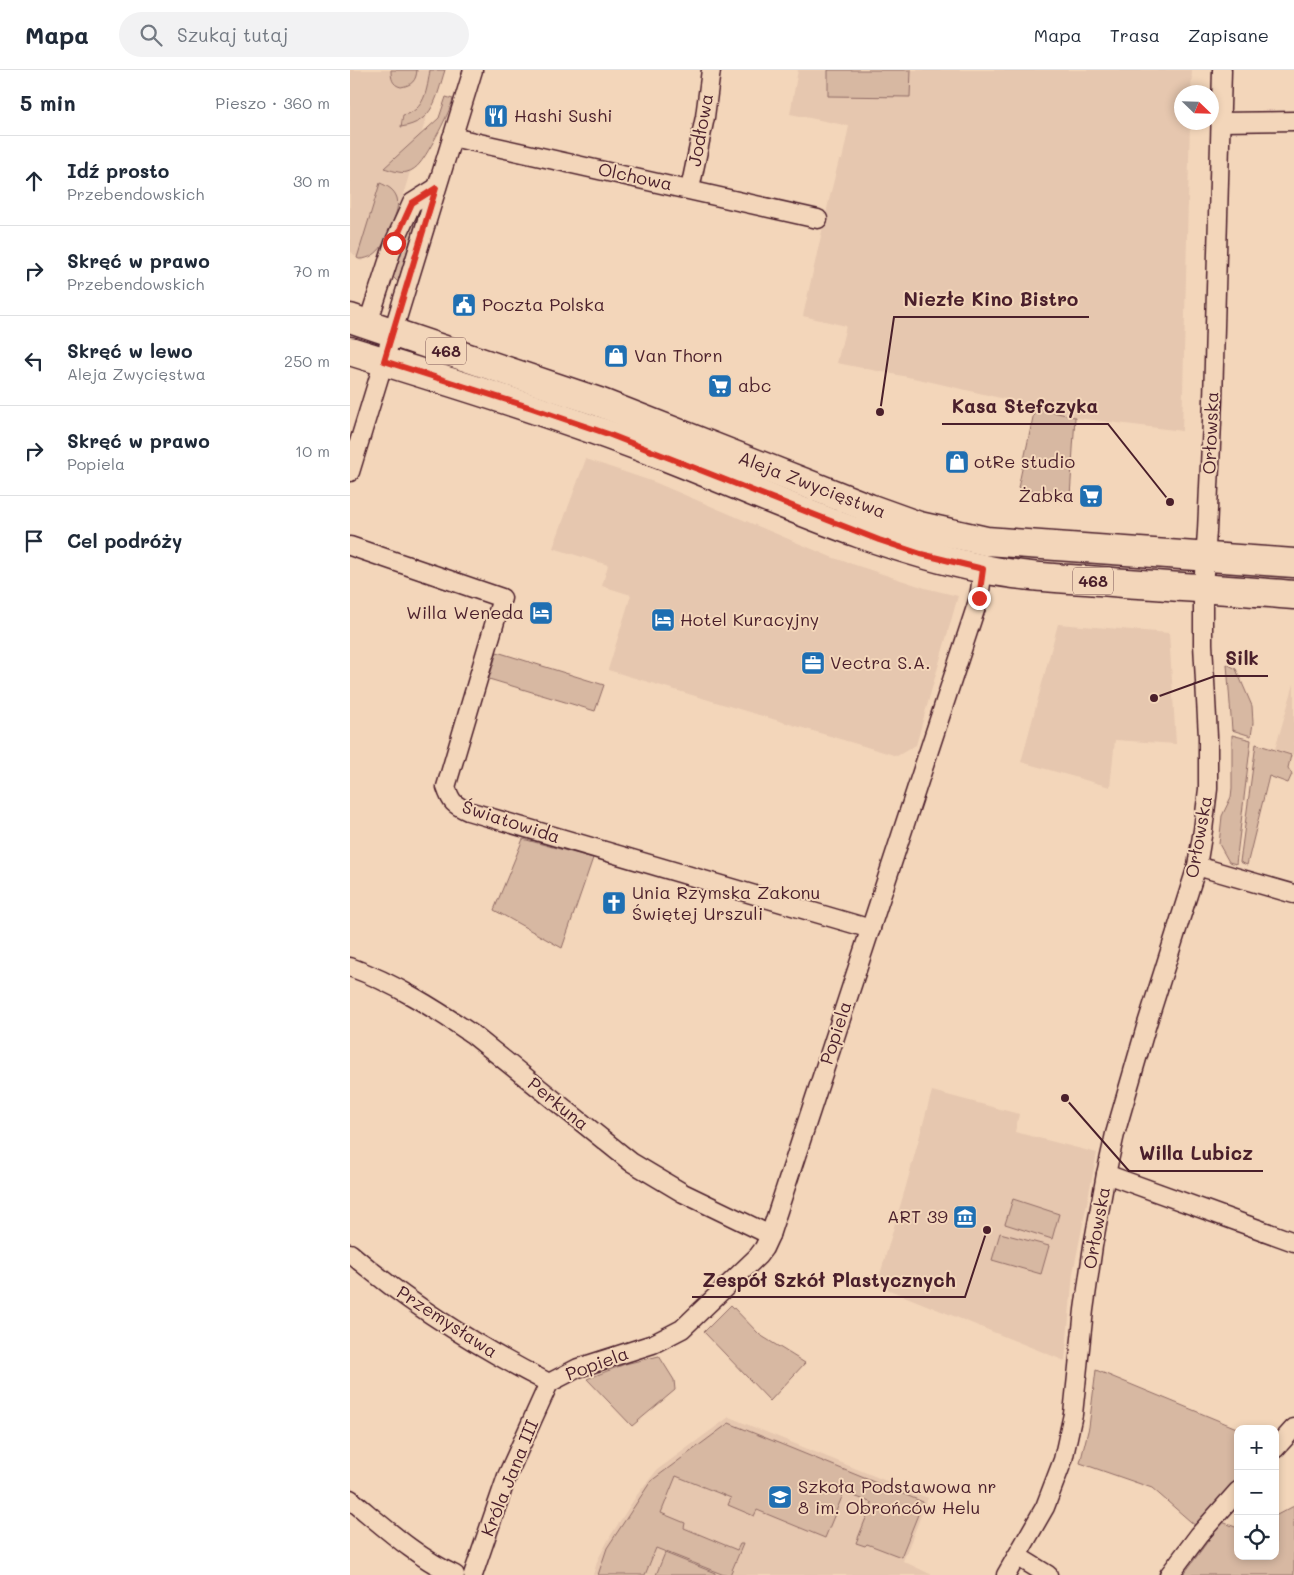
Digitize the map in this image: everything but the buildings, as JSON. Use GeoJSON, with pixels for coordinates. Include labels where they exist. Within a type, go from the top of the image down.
{"type":"FeatureCollection","features":[{"type":"Feature","properties":{"kind":"main road","name":"Aleja Zwycięstwa"},"geometry":{"type":"LineString","coordinates":[[359,321],[599,402],[919,526],[986,541],[1294,563]]}},
{"type":"Feature","properties":{"kind":"main road","name":"Aleja Zwycięstwa"},"geometry":{"type":"LineString","coordinates":[[350,350],[524,405],[608,434],[879,540],[921,554],[983,569],[1021,574],[1149,586],[1294,595]]}},
{"type":"Feature","properties":{"kind":"street"},"geometry":{"type":"LineString","coordinates":[[350,472],[473,70]]}},
{"type":"Feature","properties":{"kind":"street","name":"Jodłowa"},"geometry":{"type":"LineString","coordinates":[[690,189],[705,117],[710,70]]}},
{"type":"Feature","properties":{"kind":"street","name":"Orłowska"},"geometry":{"type":"LineString","coordinates":[[1006,1575],[1045,1507],[1063,1460],[1072,1414],[1100,1202],[1115,1134],[1146,1027],[1197,866],[1208,789],[1203,588],[1213,391],[1222,70]]}},
{"type":"Feature","properties":{"kind":"street"},"geometry":{"type":"LineString","coordinates":[[1220,122],[1294,121]]}},
{"type":"Feature","properties":{"kind":"street","name":"Olchowa"},"geometry":{"type":"LineString","coordinates":[[452,137],[818,219]]}},
{"type":"Feature","properties":{"kind":"street"},"geometry":{"type":"LineString","coordinates":[[359,321],[412,203],[436,188]]}},
{"type":"Feature","properties":{"kind":"street","name":"Światowida"},"geometry":{"type":"LineString","coordinates":[[350,546],[502,598],[446,787],[450,798],[456,806],[870,929]]}},
{"type":"Feature","properties":{"kind":"street","name":"Popiela"},"geometry":{"type":"LineString","coordinates":[[549,1382],[578,1368],[653,1344],[682,1329],[764,1248],[770,1235],[979,598],[983,569]]}},
{"type":"Feature","properties":{"kind":"street"},"geometry":{"type":"LineString","coordinates":[[1197,866],[1294,894]]}},
{"type":"Feature","properties":{"kind":"street","name":"Perkuna"},"geometry":{"type":"LineString","coordinates":[[350,967],[405,992],[448,1017],[472,1034],[631,1162],[683,1193],[770,1235]]}},
{"type":"Feature","properties":{"kind":"street"},"geometry":{"type":"LineString","coordinates":[[1106,1174],[1294,1242]]}},
{"type":"Feature","properties":{"kind":"street","name":"Przemysława"},"geometry":{"type":"LineString","coordinates":[[350,1252],[420,1308],[510,1363],[549,1382]]}},
{"type":"Feature","properties":{"kind":"street","name":"Króla Jana III"},"geometry":{"type":"LineString","coordinates":[[473,1575],[507,1476],[549,1382]]}},
{"type":"Feature","properties":{"kind":"street"},"geometry":{"type":"LineString","coordinates":[[1169,1575],[1199,1535],[1234,1496]]}},
{"type":"Feature","properties":{"kind":"street"},"geometry":{"type":"LineString","coordinates":[[350,1499],[407,1546],[434,1565],[455,1575]]}},
{"type":"Feature","properties":{"kind":"street"},"geometry":{"type":"LineString","coordinates":[[1017,1556],[1048,1575]]}},
{"type":"Feature","properties":{"kind":"shaded area"},"geometry":{"type":"Polygon","coordinates":[[[350,70],[433,70],[430,105],[395,222],[382,251],[361,261],[350,251],[350,70]]]}},
{"type":"Feature","properties":{"kind":"shaded area"},"geometry":{"type":"Polygon","coordinates":[[[391,70],[417,70],[413,82],[401,87],[393,81],[391,70]]]}},
{"type":"Feature","properties":{"kind":"shaded area"},"geometry":{"type":"Polygon","coordinates":[[[430,70],[445,70],[432,107],[421,120],[401,127],[403,115],[416,109],[424,98],[430,70]]]}},
{"type":"Feature","properties":{"kind":"shaded area"},"geometry":{"type":"Polygon","coordinates":[[[798,70],[1192,70],[1191,85],[1174,85],[1174,130],[1190,130],[1182,431],[1077,418],[1035,408],[1035,406],[923,380],[837,363],[846,326],[803,316],[830,196],[839,160],[842,160],[849,126],[790,114],[798,70]]]}},
{"type":"Feature","properties":{"kind":"shaded area"},"geometry":{"type":"Polygon","coordinates":[[[828,70],[911,70],[910,97],[828,96],[828,70]]]}},
{"type":"Feature","properties":{"kind":"shaded area"},"geometry":{"type":"Polygon","coordinates":[[[446,97],[453,99],[451,105],[434,141],[419,164],[413,170],[405,172],[396,172],[384,168],[439,118],[446,97]]]}},
{"type":"Feature","properties":{"kind":"shaded area"},"geometry":{"type":"Polygon","coordinates":[[[380,183],[390,188],[396,195],[398,204],[396,212],[389,234],[382,246],[372,255],[359,259],[357,258],[380,183]]]}},
{"type":"Feature","properties":{"kind":"shaded area"},"geometry":{"type":"Polygon","coordinates":[[[420,207],[398,282],[391,275],[411,210],[420,207]]]}},
{"type":"Feature","properties":{"kind":"shaded area"},"geometry":{"type":"Polygon","coordinates":[[[1035,408],[1075,417],[1070,497],[1018,488],[1035,408]]]}},
{"type":"Feature","properties":{"kind":"shaded area"},"geometry":{"type":"Polygon","coordinates":[[[586,459],[654,482],[831,557],[925,588],[958,596],[916,745],[897,756],[608,670],[631,595],[602,586],[608,565],[553,548],[586,459]]]}},
{"type":"Feature","properties":{"kind":"shaded area"},"geometry":{"type":"Polygon","coordinates":[[[1058,624],[1169,633],[1176,744],[1115,740],[1110,787],[1021,762],[1058,624]]]}},
{"type":"Feature","properties":{"kind":"shaded area"},"geometry":{"type":"Polygon","coordinates":[[[497,652],[604,685],[595,711],[489,679],[497,652]]]}},
{"type":"Feature","properties":{"kind":"shaded area"},"geometry":{"type":"Polygon","coordinates":[[[1227,664],[1236,669],[1252,706],[1253,723],[1251,736],[1232,730],[1227,664]]]}},
{"type":"Feature","properties":{"kind":"shaded area"},"geometry":{"type":"Polygon","coordinates":[[[1294,684],[1294,755],[1275,749],[1294,684]]]}},
{"type":"Feature","properties":{"kind":"shaded area"},"geometry":{"type":"Polygon","coordinates":[[[1232,735],[1251,740],[1236,864],[1229,862],[1219,844],[1222,816],[1231,797],[1232,735]]]}},
{"type":"Feature","properties":{"kind":"shaded area"},"geometry":{"type":"Polygon","coordinates":[[[1256,744],[1291,755],[1288,768],[1292,774],[1288,783],[1269,776],[1247,865],[1240,862],[1256,744]]]}},
{"type":"Feature","properties":{"kind":"shaded area"},"geometry":{"type":"Polygon","coordinates":[[[523,839],[593,858],[562,948],[494,910],[523,839]]]}},
{"type":"Feature","properties":{"kind":"shaded area"},"geometry":{"type":"Polygon","coordinates":[[[932,1091],[1019,1114],[1015,1132],[1097,1153],[1073,1273],[1065,1361],[877,1285],[932,1091]]]}},
{"type":"Feature","properties":{"kind":"shaded area"},"geometry":{"type":"Polygon","coordinates":[[[1013,1199],[1059,1214],[1052,1239],[1005,1224],[1013,1199]]]}},
{"type":"Feature","properties":{"kind":"shaded area"},"geometry":{"type":"Polygon","coordinates":[[[1000,1233],[1049,1246],[1041,1274],[992,1260],[1000,1233]]]}},
{"type":"Feature","properties":{"kind":"shaded area"},"geometry":{"type":"Polygon","coordinates":[[[731,1305],[760,1335],[805,1363],[770,1401],[704,1332],[731,1305]]]}},
{"type":"Feature","properties":{"kind":"shaded area"},"geometry":{"type":"Polygon","coordinates":[[[659,1356],[674,1380],[675,1390],[632,1426],[587,1379],[625,1364],[659,1356]]]}},
{"type":"Feature","properties":{"kind":"shaded area"},"geometry":{"type":"Polygon","coordinates":[[[1096,1370],[1234,1427],[1234,1486],[1198,1528],[1152,1488],[1080,1463],[1089,1427],[1096,1370]]]}},
{"type":"Feature","properties":{"kind":"shaded area","name":"Szkoła Podstawowa nr 8 im. Obrońców Helu"},"geometry":{"type":"Polygon","coordinates":[[[729,1417],[928,1498],[903,1561],[932,1575],[593,1575],[598,1559],[611,1535],[637,1495],[657,1470],[729,1417]]]}},
{"type":"Feature","properties":{"kind":"shaded area"},"geometry":{"type":"Polygon","coordinates":[[[729,1423],[923,1502],[901,1557],[867,1544],[865,1546],[856,1543],[872,1503],[844,1492],[825,1538],[757,1510],[754,1516],[728,1505],[731,1498],[676,1476],[661,1513],[685,1523],[684,1528],[737,1550],[740,1544],[743,1544],[730,1575],[724,1575],[656,1548],[645,1575],[598,1575],[607,1548],[651,1481],[729,1423]]]}},
{"type":"Feature","properties":{"kind":"shaded area"},"geometry":{"type":"Polygon","coordinates":[[[1294,1506],[1294,1575],[1183,1575],[1222,1522],[1234,1526],[1234,1560],[1279,1560],[1279,1514],[1294,1506]]]}},
{"type":"Feature","properties":{"kind":"shaded area"},"geometry":{"type":"Polygon","coordinates":[[[665,1553],[715,1573],[715,1575],[656,1575],[665,1553]]]}},
{"type":"Feature","properties":{"kind":"place","name":"Hashi Sushi"},"geometry":{"type":"Point","coordinates":[496,116]}},
{"type":"Feature","properties":{"kind":"place","name":"Poczta Polska"},"geometry":{"type":"Point","coordinates":[464,305]}},
{"type":"Feature","properties":{"kind":"place","name":"Van Thorn"},"geometry":{"type":"Point","coordinates":[616,356]}},
{"type":"Feature","properties":{"kind":"place","name":"abc"},"geometry":{"type":"Point","coordinates":[720,386]}},
{"type":"Feature","properties":{"kind":"place","name":"Niezłe Kino Bistro"},"geometry":{"type":"Point","coordinates":[880,412]}},
{"type":"Feature","properties":{"kind":"place","name":"otRe studio"},"geometry":{"type":"Point","coordinates":[957,462]}},
{"type":"Feature","properties":{"kind":"place","name":"Żabka"},"geometry":{"type":"Point","coordinates":[1091,496]}},
{"type":"Feature","properties":{"kind":"place","name":"Kasa Stefczyka"},"geometry":{"type":"Point","coordinates":[1170,502]}},
{"type":"Feature","properties":{"kind":"place","name":"Willa Weneda"},"geometry":{"type":"Point","coordinates":[541,613]}},
{"type":"Feature","properties":{"kind":"place","name":"Hotel Kuracyjny"},"geometry":{"type":"Point","coordinates":[663,620]}},
{"type":"Feature","properties":{"kind":"place","name":"Vectra S.A."},"geometry":{"type":"Point","coordinates":[813,663]}},
{"type":"Feature","properties":{"kind":"place","name":"Silk"},"geometry":{"type":"Point","coordinates":[1154,698]}},
{"type":"Feature","properties":{"kind":"place","name":"Unia Rzymska Zakonu Świętej Urszuli"},"geometry":{"type":"Point","coordinates":[614,903]}},
{"type":"Feature","properties":{"kind":"place","name":"Willa Lubicz"},"geometry":{"type":"Point","coordinates":[1065,1098]}},
{"type":"Feature","properties":{"kind":"place","name":"ART 39"},"geometry":{"type":"Point","coordinates":[965,1217]}},
{"type":"Feature","properties":{"kind":"place","name":"Zespół Szkół Plastycznych"},"geometry":{"type":"Point","coordinates":[987,1230]}},
{"type":"Feature","properties":{"kind":"place","name":"Szkoła Podstawowa nr 8 im. Obrońców Helu"},"geometry":{"type":"Point","coordinates":[780,1497]}},
{"type":"Feature","properties":{"kind":"route"},"geometry":{"type":"LineString","coordinates":[[394,243],[412,203],[436,188],[384,361],[608,434],[879,540],[921,554],[983,569],[979,598]]}}]}
